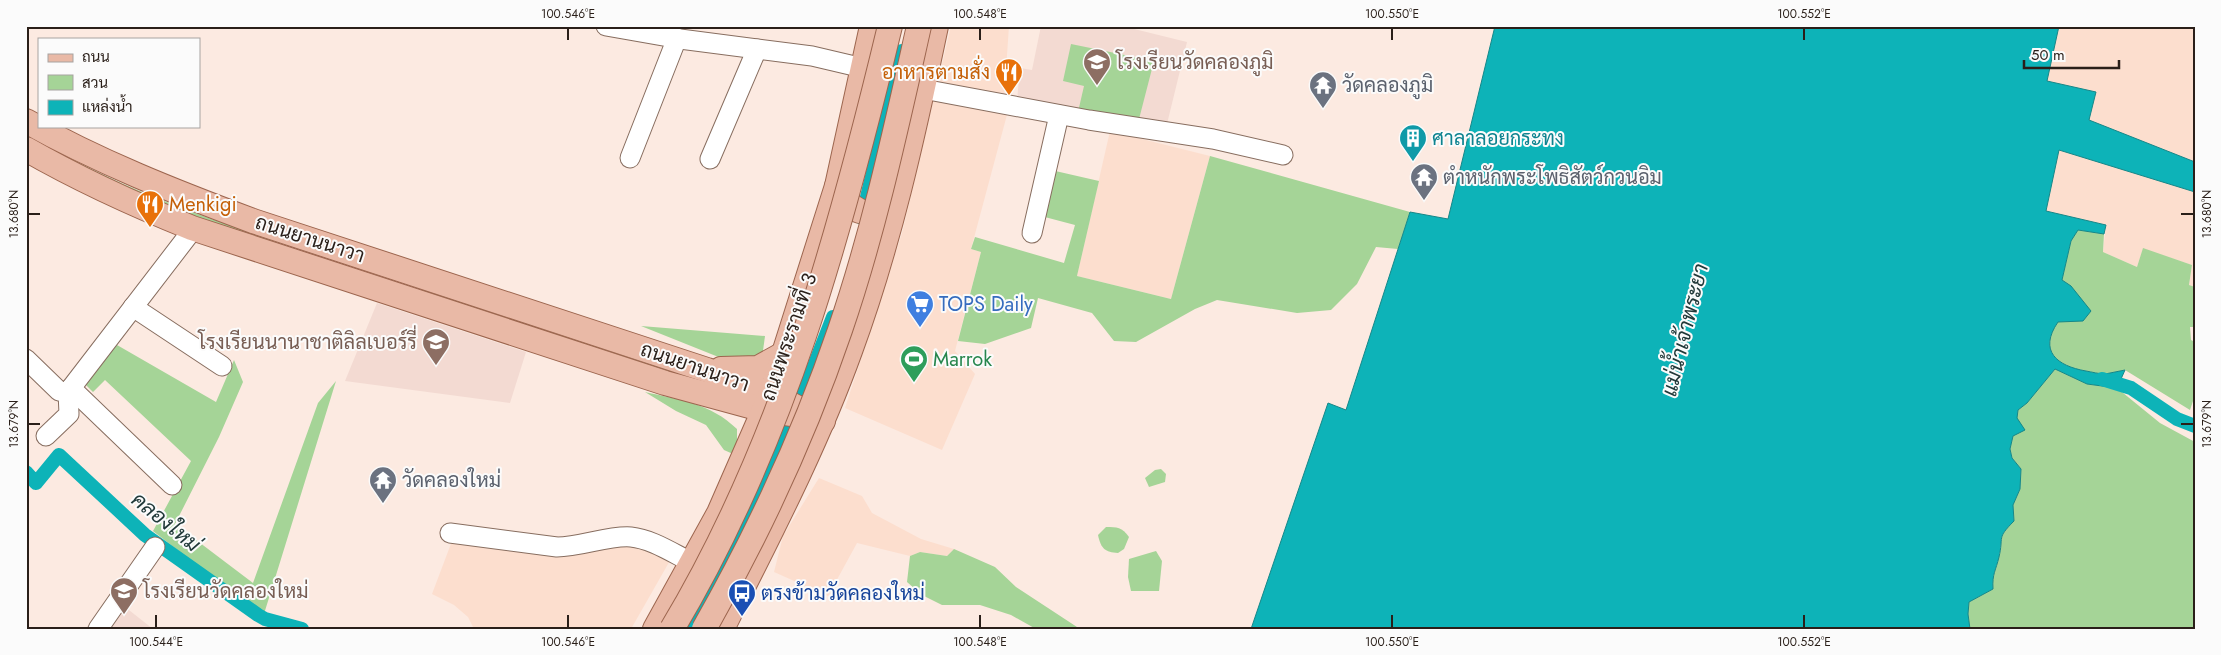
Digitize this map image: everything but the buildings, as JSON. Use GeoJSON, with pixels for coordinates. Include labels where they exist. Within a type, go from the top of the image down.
{"type":"FeatureCollection","features":[{"type":"Feature","properties":{"kind":"main road","name":"ถนนพระรามที่ 3"},"geometry":{"type":"LineString","coordinates":[[655,629],[719,513],[746,455],[775,404],[785,353],[837,186],[872,26]]}},
{"type":"Feature","properties":{"kind":"main road","name":"ถนนพระรามที่ 3"},"geometry":{"type":"LineString","coordinates":[[672,629],[715,550],[742,494],[767,437],[818,298],[842,215],[890,26]]}},
{"type":"Feature","properties":{"kind":"main road"},"geometry":{"type":"LineString","coordinates":[[704,629],[720,602],[784,471],[814,404],[838,337],[877,205],[919,26]]}},
{"type":"Feature","properties":{"kind":"main road"},"geometry":{"type":"LineString","coordinates":[[722,629],[770,537],[811,417],[862,317],[896,206],[936,26]]}},
{"type":"Feature","properties":{"kind":"main road","name":"ถนนยานนาวา"},"geometry":{"type":"LineString","coordinates":[[26,121],[38,127]]}},
{"type":"Feature","properties":{"kind":"main road","name":"ถนนยานนาวา"},"geometry":{"type":"LineString","coordinates":[[40,128],[122,170],[244,217],[707,370],[775,404],[811,417]]}},
{"type":"Feature","properties":{"kind":"main road","name":"ถนนยานนาวา"},"geometry":{"type":"LineString","coordinates":[[26,149],[117,197],[194,228],[665,383],[709,395],[775,404]]}},
{"type":"Feature","properties":{"kind":"main road"},"geometry":{"type":"LineString","coordinates":[[837,186],[846,202],[864,212],[896,206]]}},
{"type":"Feature","properties":{"kind":"main road"},"geometry":{"type":"LineString","coordinates":[[322,242],[326,252],[350,262],[406,279],[412,287],[412,292],[398,295]]}},
{"type":"Feature","properties":{"kind":"main road"},"geometry":{"type":"LineString","coordinates":[[707,370],[758,368],[785,353]]}},
{"type":"Feature","properties":{"kind":"main road"},"geometry":{"type":"LineString","coordinates":[[709,395],[731,412],[739,422],[745,436],[746,455]]}},
{"type":"Feature","properties":{"kind":"main road"},"geometry":{"type":"LineString","coordinates":[[719,513],[735,508],[751,511],[763,520],[770,537]]}},
{"type":"Feature","properties":{"kind":"street"},"geometry":{"type":"LineString","coordinates":[[606,26],[677,38],[812,56],[863,68]]}},
{"type":"Feature","properties":{"kind":"street"},"geometry":{"type":"LineString","coordinates":[[630,158],[677,38]]}},
{"type":"Feature","properties":{"kind":"street"},"geometry":{"type":"LineString","coordinates":[[710,159],[757,49]]}},
{"type":"Feature","properties":{"kind":"street"},"geometry":{"type":"LineString","coordinates":[[923,89],[1059,114],[1213,139],[1284,155]]}},
{"type":"Feature","properties":{"kind":"street"},"geometry":{"type":"LineString","coordinates":[[1032,233],[1059,114]]}},
{"type":"Feature","properties":{"kind":"street"},"geometry":{"type":"LineString","coordinates":[[46,436],[69,414],[69,390],[194,228]]}},
{"type":"Feature","properties":{"kind":"street"},"geometry":{"type":"LineString","coordinates":[[133,307],[222,366]]}},
{"type":"Feature","properties":{"kind":"street"},"geometry":{"type":"LineString","coordinates":[[26,359],[59,391],[69,390],[172,485]]}},
{"type":"Feature","properties":{"kind":"street"},"geometry":{"type":"LineString","coordinates":[[450,534],[557,547],[571,547],[631,537],[644,540],[692,562]]}},
{"type":"Feature","properties":{"kind":"street"},"geometry":{"type":"LineString","coordinates":[[98,629],[155,547]]}},
{"type":"Feature","properties":{"kind":"shaded area"},"geometry":{"type":"Polygon","coordinates":[[[951,26],[1009,26],[1004,99],[1008,111],[971,249],[981,252],[955,351],[975,374],[942,450],[845,408],[902,233],[951,26]]]}},
{"type":"Feature","properties":{"kind":"shaded area","name":"โรงเรียนวัดคลองภูมิ"},"geometry":{"type":"Polygon","coordinates":[[[1041,26],[1122,26],[1187,42],[1166,128],[1017,101],[1020,68],[1032,70],[1041,26]]]}},
{"type":"Feature","properties":{"kind":"shaded area"},"geometry":{"type":"Polygon","coordinates":[[[2059,26],[2195,26],[2195,162],[2088,120],[2047,81],[2059,26]]]}},
{"type":"Feature","properties":{"kind":"shaded area"},"geometry":{"type":"Polygon","coordinates":[[[1110,131],[1210,156],[1171,299],[1077,276],[1110,131]]]}},
{"type":"Feature","properties":{"kind":"shaded area"},"geometry":{"type":"Polygon","coordinates":[[[2059,149],[2195,192],[2195,287],[2189,285],[2192,265],[2143,249],[2137,267],[2103,252],[2106,225],[2046,211],[2059,149]]]}},
{"type":"Feature","properties":{"kind":"shaded area","name":"โรงเรียนนานาชาติลิลเบอร์รี่"},"geometry":{"type":"Polygon","coordinates":[[[377,303],[526,352],[510,403],[345,381],[377,303]]]}},
{"type":"Feature","properties":{"kind":"shaded area"},"geometry":{"type":"Polygon","coordinates":[[[819,478],[862,496],[872,513],[921,539],[954,549],[947,556],[920,552],[910,556],[857,543],[828,596],[774,572],[783,536],[819,478]]]}},
{"type":"Feature","properties":{"kind":"shaded area"},"geometry":{"type":"Polygon","coordinates":[[[452,541],[628,542],[672,557],[631,629],[474,629],[468,617],[454,605],[432,594],[452,541]]]}},
{"type":"Feature","properties":{"kind":"shaded area","name":"โรงเรียนวัดคลองใหม่"},"geometry":{"type":"Polygon","coordinates":[[[120,603],[153,629],[102,629],[120,603]]]}},
{"type":"Feature","properties":{"kind":"green space"},"geometry":{"type":"Polygon","coordinates":[[[1071,44],[1154,61],[1138,123],[1078,112],[1084,86],[1063,81],[1071,44]]]}},
{"type":"Feature","properties":{"kind":"green space"},"geometry":{"type":"Polygon","coordinates":[[[26,132],[91,169],[125,185],[301,251],[317,260],[167,209],[26,140],[26,132]]]}},
{"type":"Feature","properties":{"kind":"green space"},"geometry":{"type":"Polygon","coordinates":[[[1210,156],[1410,212],[1398,249],[1376,247],[1357,284],[1331,310],[1297,313],[1217,300],[1195,309],[1136,342],[1114,341],[1092,313],[1038,298],[1031,328],[985,344],[958,341],[981,252],[971,249],[975,237],[1064,263],[1075,225],[1041,216],[1051,170],[1099,181],[1077,276],[1171,299],[1210,156]]]}},
{"type":"Feature","properties":{"kind":"green space"},"geometry":{"type":"Polygon","coordinates":[[[2078,230],[2104,234],[2103,252],[2137,267],[2143,248],[2192,265],[2189,285],[2195,287],[2195,327],[2190,327],[2191,340],[2195,342],[2195,395],[2190,410],[2125,370],[2105,374],[2076,369],[2059,361],[2050,349],[2052,332],[2058,321],[2083,321],[2071,287],[2062,280],[2071,241],[2078,230]]]}},
{"type":"Feature","properties":{"kind":"green space"},"geometry":{"type":"Polygon","coordinates":[[[422,289],[715,383],[713,386],[424,293],[422,289]]]}},
{"type":"Feature","properties":{"kind":"green space"},"geometry":{"type":"Polygon","coordinates":[[[641,326],[765,336],[762,358],[726,360],[641,326]]]}},
{"type":"Feature","properties":{"kind":"green space"},"geometry":{"type":"Polygon","coordinates":[[[117,345],[216,402],[234,360],[243,382],[219,437],[175,524],[253,583],[318,403],[336,381],[264,614],[251,607],[153,531],[191,461],[105,380],[93,392],[84,383],[117,345]]]}},
{"type":"Feature","properties":{"kind":"green space"},"geometry":{"type":"Polygon","coordinates":[[[2055,369],[2087,384],[2117,388],[2160,423],[2195,442],[2195,629],[1970,629],[1969,602],[1993,589],[2002,538],[2005,531],[2014,521],[2013,505],[2020,489],[2021,469],[2012,458],[2010,449],[2018,410],[2027,403],[2055,369]]]}},
{"type":"Feature","properties":{"kind":"green space"},"geometry":{"type":"Polygon","coordinates":[[[645,392],[694,404],[727,420],[737,429],[737,441],[733,454],[724,450],[706,425],[676,411],[645,392]]]}},
{"type":"Feature","properties":{"kind":"green space"},"geometry":{"type":"Polygon","coordinates":[[[1161,469],[1166,474],[1165,482],[1149,487],[1145,478],[1155,470],[1161,469]]]}},
{"type":"Feature","properties":{"kind":"green space"},"geometry":{"type":"Polygon","coordinates":[[[1106,527],[1119,528],[1129,537],[1124,549],[1118,553],[1107,551],[1101,544],[1098,535],[1106,527]]]}},
{"type":"Feature","properties":{"kind":"green space"},"geometry":{"type":"Polygon","coordinates":[[[954,549],[995,567],[1016,587],[1077,627],[1077,629],[1036,629],[1011,615],[980,605],[942,605],[922,595],[907,582],[910,556],[920,552],[947,556],[954,549]]]}},
{"type":"Feature","properties":{"kind":"green space"},"geometry":{"type":"Polygon","coordinates":[[[1156,551],[1162,561],[1159,591],[1131,591],[1128,577],[1129,559],[1156,551]]]}},
{"type":"Feature","properties":{"kind":"water","name":"แม่น้ำเจ้าพระยา"},"geometry":{"type":"Polygon","coordinates":[[[1495,26],[2059,26],[2047,81],[2096,92],[2089,120],[2195,162],[2195,192],[2059,150],[2046,211],[2106,225],[2104,234],[2078,230],[2071,241],[2062,280],[2071,286],[2091,311],[2083,321],[2058,322],[2052,332],[2050,349],[2059,361],[2076,369],[2105,374],[2125,370],[2117,388],[2087,384],[2055,369],[2027,403],[2018,410],[2017,418],[2025,430],[2013,436],[2010,449],[2012,458],[2021,469],[2020,489],[2013,505],[2014,521],[2005,531],[2002,538],[1993,589],[1969,602],[1970,629],[1251,629],[1328,403],[1346,410],[1410,212],[1448,219],[1495,26]]]}},
{"type":"Feature","properties":{"kind":"waterway"},"geometry":{"type":"LineString","coordinates":[[862,218],[902,51]]}},
{"type":"Feature","properties":{"kind":"waterway"},"geometry":{"type":"LineString","coordinates":[[691,629],[748,522],[788,433],[833,317]]}},
{"type":"Feature","properties":{"kind":"waterway"},"geometry":{"type":"LineString","coordinates":[[2102,379],[2131,388],[2177,419],[2195,426]]}},
{"type":"Feature","properties":{"kind":"waterway","name":"คลองใหม่"},"geometry":{"type":"LineString","coordinates":[[26,472],[36,483],[59,455],[145,535],[258,615],[265,619],[302,629]]}},
{"type":"Feature","properties":{"kind":"place","name":"โรงเรียนวัดคลองภูมิ"},"geometry":{"type":"Point","coordinates":[1097,86]}},
{"type":"Feature","properties":{"kind":"place","name":"อาหารตามสั่ง"},"geometry":{"type":"Point","coordinates":[1009,96]}},
{"type":"Feature","properties":{"kind":"place","name":"วัดคลองภูมิ"},"geometry":{"type":"Point","coordinates":[1323,109]}},
{"type":"Feature","properties":{"kind":"place","name":"ศาลาลอยกระทง"},"geometry":{"type":"Point","coordinates":[1413,162]}},
{"type":"Feature","properties":{"kind":"place","name":"ตำหนักพระโพธิสัตว์กวนอิม"},"geometry":{"type":"Point","coordinates":[1424,201]}},
{"type":"Feature","properties":{"kind":"place","name":"Menkigi"},"geometry":{"type":"Point","coordinates":[150,228]}},
{"type":"Feature","properties":{"kind":"place","name":"TOPS Daily"},"geometry":{"type":"Point","coordinates":[920,328]}},
{"type":"Feature","properties":{"kind":"place","name":"โรงเรียนนานาชาติลิลเบอร์รี่"},"geometry":{"type":"Point","coordinates":[436,366]}},
{"type":"Feature","properties":{"kind":"place","name":"Marrok"},"geometry":{"type":"Point","coordinates":[914,383]}},
{"type":"Feature","properties":{"kind":"place","name":"วัดคลองใหม่"},"geometry":{"type":"Point","coordinates":[383,504]}},
{"type":"Feature","properties":{"kind":"place","name":"โรงเรียนวัดคลองใหม่"},"geometry":{"type":"Point","coordinates":[124,615]}},
{"type":"Feature","properties":{"kind":"place","name":"ตรงข้ามวัดคลองใหม่"},"geometry":{"type":"Point","coordinates":[742,617]}}]}
